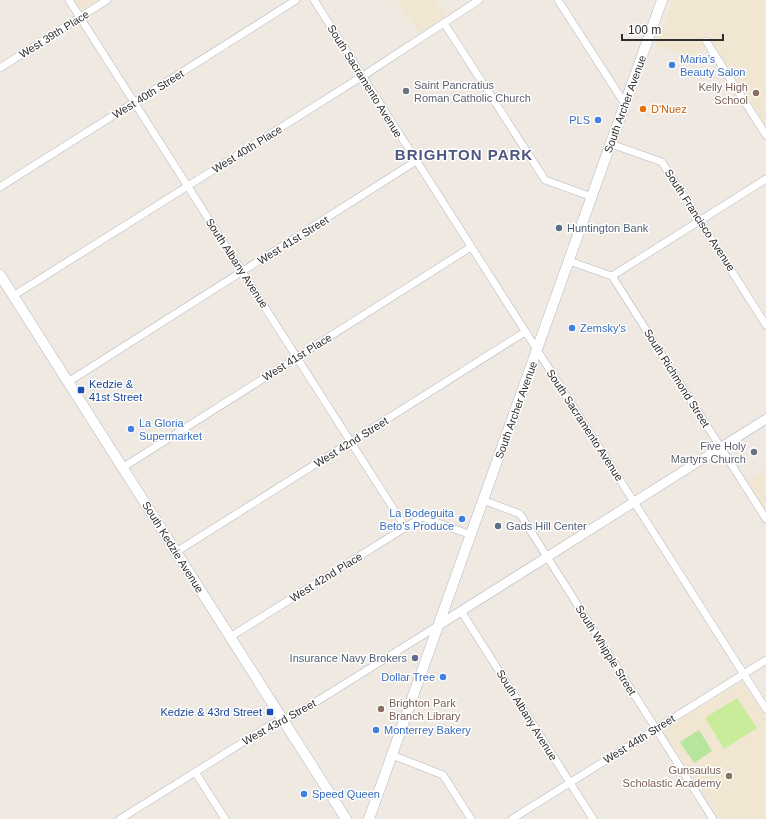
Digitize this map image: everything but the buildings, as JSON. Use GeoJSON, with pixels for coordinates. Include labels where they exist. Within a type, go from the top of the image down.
{"type":"FeatureCollection","features":[{"type":"Feature","properties":{"kind":"main road","name":"South Archer Avenue"},"geometry":{"type":"LineString","coordinates":[[369,819],[662,0]]}},
{"type":"Feature","properties":{"kind":"main road","name":"South Kedzie Avenue"},"geometry":{"type":"LineString","coordinates":[[0,276],[346,819]]}},
{"type":"Feature","properties":{"kind":"street","name":"South Albany Avenue"},"geometry":{"type":"LineString","coordinates":[[68,0],[405,527]]}},
{"type":"Feature","properties":{"kind":"street","name":"West 39th Place"},"geometry":{"type":"LineString","coordinates":[[0,68],[108,0]]}},
{"type":"Feature","properties":{"kind":"street","name":"West 40th Street"},"geometry":{"type":"LineString","coordinates":[[0,187],[296,0]]}},
{"type":"Feature","properties":{"kind":"street","name":"South Sacramento Avenue"},"geometry":{"type":"LineString","coordinates":[[314,0],[470,247],[766,709]]}},
{"type":"Feature","properties":{"kind":"street","name":"West 40th Place"},"geometry":{"type":"LineString","coordinates":[[14,296],[362,76],[479,0]]}},
{"type":"Feature","properties":{"kind":"street"},"geometry":{"type":"LineString","coordinates":[[558,0],[625,104]]}},
{"type":"Feature","properties":{"kind":"street"},"geometry":{"type":"LineString","coordinates":[[444,23],[545,180],[592,197]]}},
{"type":"Feature","properties":{"kind":"street"},"geometry":{"type":"LineString","coordinates":[[706,41],[766,135]]}},
{"type":"Feature","properties":{"kind":"street","name":"South Francisco Avenue"},"geometry":{"type":"LineString","coordinates":[[611,144],[662,162],[766,325]]}},
{"type":"Feature","properties":{"kind":"street","name":"West 41st Street"},"geometry":{"type":"LineString","coordinates":[[68,382],[416,161]]}},
{"type":"Feature","properties":{"kind":"street"},"geometry":{"type":"LineString","coordinates":[[569,261],[612,276],[766,179]]}},
{"type":"Feature","properties":{"kind":"street","name":"West 41st Place"},"geometry":{"type":"LineString","coordinates":[[122,468],[470,247]]}},
{"type":"Feature","properties":{"kind":"street","name":"South Richmond Street"},"geometry":{"type":"LineString","coordinates":[[612,276],[766,519]]}},
{"type":"Feature","properties":{"kind":"street","name":"West 42nd Street"},"geometry":{"type":"LineString","coordinates":[[176,552],[525,332]]}},
{"type":"Feature","properties":{"kind":"street"},"geometry":{"type":"LineString","coordinates":[[439,625],[766,419]]}},
{"type":"Feature","properties":{"kind":"street","name":"South Whipple Street"},"geometry":{"type":"LineString","coordinates":[[483,500],[520,514],[713,819]]}},
{"type":"Feature","properties":{"kind":"street","name":"West 42nd Place"},"geometry":{"type":"LineString","coordinates":[[230,637],[422,517],[470,535]]}},
{"type":"Feature","properties":{"kind":"street","name":"South Albany Avenue"},"geometry":{"type":"LineString","coordinates":[[461,611],[593,819]]}},
{"type":"Feature","properties":{"kind":"street","name":"West 43rd Street"},"geometry":{"type":"LineString","coordinates":[[120,819],[274,723],[294,715],[439,625]]}},
{"type":"Feature","properties":{"kind":"street","name":"West 44th Street"},"geometry":{"type":"LineString","coordinates":[[512,819],[766,660]]}},
{"type":"Feature","properties":{"kind":"street"},"geometry":{"type":"LineString","coordinates":[[392,755],[443,775],[471,819]]}},
{"type":"Feature","properties":{"kind":"street"},"geometry":{"type":"LineString","coordinates":[[195,772],[225,819]]}},
{"type":"Feature","properties":{"kind":"shaded area"},"geometry":{"type":"Polygon","coordinates":[[[73,0],[98,0],[80,11],[73,0]]]}},
{"type":"Feature","properties":{"kind":"shaded area"},"geometry":{"type":"Polygon","coordinates":[[[396,0],[435,0],[446,15],[419,33],[396,0]]]}},
{"type":"Feature","properties":{"kind":"shaded area","name":"Kelly High School"},"geometry":{"type":"Polygon","coordinates":[[[673,0],[766,0],[766,126],[708,35],[699,60],[656,46],[673,0]]]}},
{"type":"Feature","properties":{"kind":"shaded area"},"geometry":{"type":"Polygon","coordinates":[[[766,468],[766,510],[747,480],[766,468]]]}},
{"type":"Feature","properties":{"kind":"shaded area","name":"Gunsaulus Scholastic Academy"},"geometry":{"type":"Polygon","coordinates":[[[742,681],[766,719],[766,819],[720,819],[663,731],[742,681]]]}},
{"type":"Feature","properties":{"kind":"green space"},"geometry":{"type":"Polygon","coordinates":[[[737,698],[757,728],[724,749],[705,718],[737,698]]]}},
{"type":"Feature","properties":{"kind":"green space"},"geometry":{"type":"Polygon","coordinates":[[[699,730],[712,751],[694,763],[680,742],[699,730]]]}},
{"type":"Feature","properties":{"kind":"place","name":"Maria’s Beauty Salon"},"geometry":{"type":"Point","coordinates":[672,65]}},
{"type":"Feature","properties":{"kind":"place","name":"Saint Pancratius Roman Catholic Church"},"geometry":{"type":"Point","coordinates":[406,91]}},
{"type":"Feature","properties":{"kind":"place","name":"Kelly High School"},"geometry":{"type":"Point","coordinates":[756,93]}},
{"type":"Feature","properties":{"kind":"place","name":"D'Nuez"},"geometry":{"type":"Point","coordinates":[643,109]}},
{"type":"Feature","properties":{"kind":"place","name":"PLS"},"geometry":{"type":"Point","coordinates":[598,120]}},
{"type":"Feature","properties":{"kind":"place","name":"Huntington Bank"},"geometry":{"type":"Point","coordinates":[559,228]}},
{"type":"Feature","properties":{"kind":"place","name":"Zemsky's"},"geometry":{"type":"Point","coordinates":[572,328]}},
{"type":"Feature","properties":{"kind":"place","name":"Kedzie & 41st Street"},"geometry":{"type":"Point","coordinates":[81,390]}},
{"type":"Feature","properties":{"kind":"place","name":"La Gloria Supermarket"},"geometry":{"type":"Point","coordinates":[131,429]}},
{"type":"Feature","properties":{"kind":"place","name":"Five Holy Martyrs Church"},"geometry":{"type":"Point","coordinates":[754,452]}},
{"type":"Feature","properties":{"kind":"place","name":"La Bodeguita Beto’s Produce"},"geometry":{"type":"Point","coordinates":[462,519]}},
{"type":"Feature","properties":{"kind":"place","name":"Gads Hill Center"},"geometry":{"type":"Point","coordinates":[498,526]}},
{"type":"Feature","properties":{"kind":"place","name":"Insurance Navy Brokers"},"geometry":{"type":"Point","coordinates":[415,658]}},
{"type":"Feature","properties":{"kind":"place","name":"Dollar Tree"},"geometry":{"type":"Point","coordinates":[443,677]}},
{"type":"Feature","properties":{"kind":"place","name":"Brighton Park Branch Library"},"geometry":{"type":"Point","coordinates":[381,709]}},
{"type":"Feature","properties":{"kind":"place","name":"Kedzie & 43rd Street"},"geometry":{"type":"Point","coordinates":[270,712]}},
{"type":"Feature","properties":{"kind":"place","name":"Monterrey Bakery"},"geometry":{"type":"Point","coordinates":[376,730]}},
{"type":"Feature","properties":{"kind":"place","name":"Gunsaulus Scholastic Academy"},"geometry":{"type":"Point","coordinates":[729,776]}},
{"type":"Feature","properties":{"kind":"place","name":"Speed Queen"},"geometry":{"type":"Point","coordinates":[304,794]}},
{"type":"Feature","properties":{"kind":"district","name":"BRIGHTON PARK"},"geometry":{"type":"Point","coordinates":[464,155]}}]}
